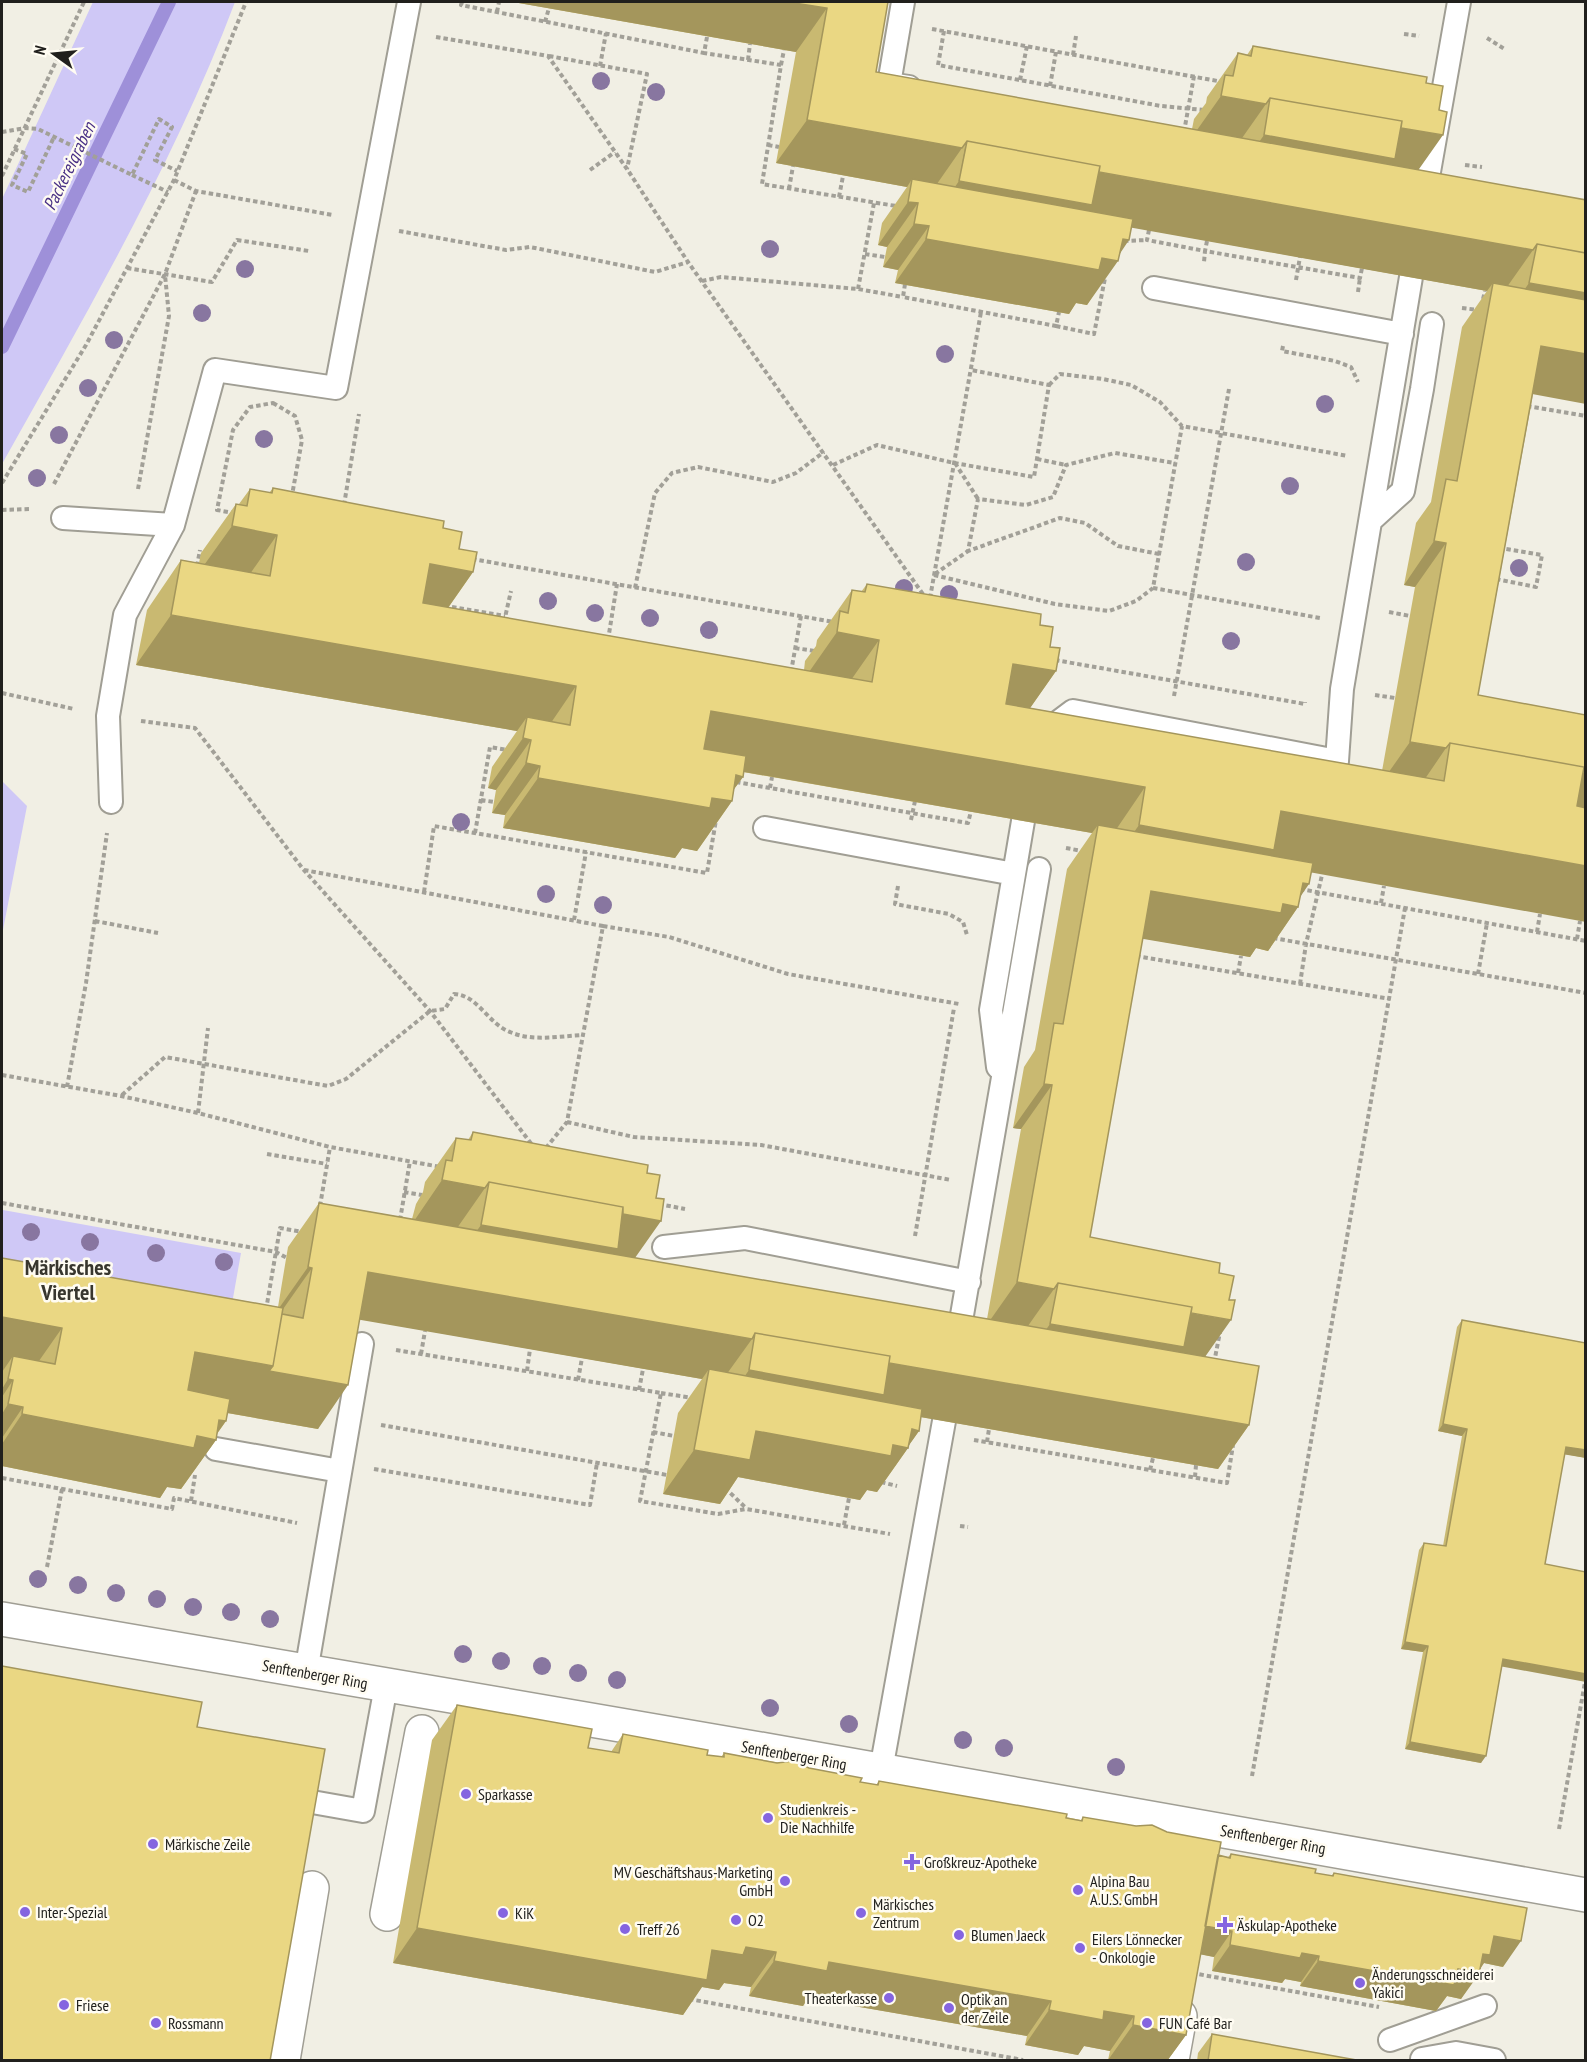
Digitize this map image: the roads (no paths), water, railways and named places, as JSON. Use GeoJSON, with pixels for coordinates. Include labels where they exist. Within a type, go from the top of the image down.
{"type":"FeatureCollection","features":[{"type":"Feature","properties":{"kind":"street","name":"Senftenberger Ring"},"geometry":{"type":"LineString","coordinates":[[2,1619],[881,1770],[1586,1895]]}},
{"type":"Feature","properties":{"kind":"street"},"geometry":{"type":"LineString","coordinates":[[387,1914],[422,1732]]}},
{"type":"Feature","properties":{"kind":"street"},"geometry":{"type":"LineString","coordinates":[[283,2061],[312,1888]]}},
{"type":"Feature","properties":{"kind":"street"},"geometry":{"type":"LineString","coordinates":[[1172,2061],[1180,2016]]}},
{"type":"Feature","properties":{"kind":"lane"},"geometry":{"type":"LineString","coordinates":[[111,802],[108,716],[125,615],[173,525],[215,370],[336,388],[409,2]]}},
{"type":"Feature","properties":{"kind":"lane"},"geometry":{"type":"LineString","coordinates":[[1421,219],[1459,2]]}},
{"type":"Feature","properties":{"kind":"lane"},"geometry":{"type":"LineString","coordinates":[[901,12],[889,84],[924,90]]}},
{"type":"Feature","properties":{"kind":"lane"},"geometry":{"type":"LineString","coordinates":[[1037,756],[1046,730],[1073,711],[1337,761],[1342,689],[1411,278]]}},
{"type":"Feature","properties":{"kind":"lane"},"geometry":{"type":"LineString","coordinates":[[1154,288],[1402,334]]}},
{"type":"Feature","properties":{"kind":"lane"},"geometry":{"type":"LineString","coordinates":[[1371,520],[1403,491],[1432,324]]}},
{"type":"Feature","properties":{"kind":"lane"},"geometry":{"type":"LineString","coordinates":[[63,518],[173,525]]}},
{"type":"Feature","properties":{"kind":"lane"},"geometry":{"type":"LineString","coordinates":[[1001,1092],[991,1010],[1023,821]]}},
{"type":"Feature","properties":{"kind":"lane"},"geometry":{"type":"LineString","coordinates":[[765,828],[1014,874]]}},
{"type":"Feature","properties":{"kind":"lane"},"geometry":{"type":"LineString","coordinates":[[954,1363],[1039,869]]}},
{"type":"Feature","properties":{"kind":"lane"},"geometry":{"type":"LineString","coordinates":[[664,1247],[745,1238],[969,1282]]}},
{"type":"Feature","properties":{"kind":"lane"},"geometry":{"type":"LineString","coordinates":[[306,1672],[362,1344]]}},
{"type":"Feature","properties":{"kind":"lane"},"geometry":{"type":"LineString","coordinates":[[881,1770],[944,1421]]}},
{"type":"Feature","properties":{"kind":"lane"},"geometry":{"type":"LineString","coordinates":[[216,1449],[340,1471]]}},
{"type":"Feature","properties":{"kind":"lane"},"geometry":{"type":"LineString","coordinates":[[312,1802],[363,1811],[386,1686]]}},
{"type":"Feature","properties":{"kind":"lane"},"geometry":{"type":"LineString","coordinates":[[1485,2006],[1390,2040],[1423,2060],[1456,2053],[1494,2061]]}},
{"type":"Feature","properties":{"kind":"waterway","name":"Packereigraben"},"geometry":{"type":"LineString","coordinates":[[2,347],[169,2]]}},
{"type":"Feature","properties":{"kind":"place","name":"Sparkasse"},"geometry":{"type":"Point","coordinates":[466,1794]}},
{"type":"Feature","properties":{"kind":"place","name":"Studienkreis - Die Nachhilfe"},"geometry":{"type":"Point","coordinates":[768,1818]}},
{"type":"Feature","properties":{"kind":"place","name":"Märkische Zeile"},"geometry":{"type":"Point","coordinates":[153,1844]}},
{"type":"Feature","properties":{"kind":"place","name":"Großkreuz-Apotheke"},"geometry":{"type":"Point","coordinates":[912,1862]}},
{"type":"Feature","properties":{"kind":"place","name":"MV Geschäftshaus-Marketing GmbH"},"geometry":{"type":"Point","coordinates":[785,1881]}},
{"type":"Feature","properties":{"kind":"place","name":"Alpina Bau A.U.S. GmbH"},"geometry":{"type":"Point","coordinates":[1078,1890]}},
{"type":"Feature","properties":{"kind":"place","name":"Inter-Spezial"},"geometry":{"type":"Point","coordinates":[25,1912]}},
{"type":"Feature","properties":{"kind":"place","name":"KiK"},"geometry":{"type":"Point","coordinates":[503,1913]}},
{"type":"Feature","properties":{"kind":"place","name":"Märkisches Zentrum"},"geometry":{"type":"Point","coordinates":[861,1913]}},
{"type":"Feature","properties":{"kind":"place","name":"O2"},"geometry":{"type":"Point","coordinates":[736,1920]}},
{"type":"Feature","properties":{"kind":"place","name":"Äskulap-Apotheke"},"geometry":{"type":"Point","coordinates":[1225,1925]}},
{"type":"Feature","properties":{"kind":"place","name":"Treff 26"},"geometry":{"type":"Point","coordinates":[625,1929]}},
{"type":"Feature","properties":{"kind":"place","name":"Blumen Jaeck"},"geometry":{"type":"Point","coordinates":[959,1935]}},
{"type":"Feature","properties":{"kind":"place","name":"Eilers Lönnecker - Onkologie"},"geometry":{"type":"Point","coordinates":[1080,1948]}},
{"type":"Feature","properties":{"kind":"place","name":"Änderungsschneiderei Yakici"},"geometry":{"type":"Point","coordinates":[1360,1983]}},
{"type":"Feature","properties":{"kind":"place","name":"Theaterkasse"},"geometry":{"type":"Point","coordinates":[889,1998]}},
{"type":"Feature","properties":{"kind":"place","name":"Friese"},"geometry":{"type":"Point","coordinates":[64,2005]}},
{"type":"Feature","properties":{"kind":"place","name":"Optik an der Zeile"},"geometry":{"type":"Point","coordinates":[949,2008]}},
{"type":"Feature","properties":{"kind":"place","name":"Rossmann"},"geometry":{"type":"Point","coordinates":[156,2023]}},
{"type":"Feature","properties":{"kind":"place","name":"FUN Café Bar"},"geometry":{"type":"Point","coordinates":[1147,2023]}},
{"type":"Feature","properties":{"kind":"district","name":"Märkisches Viertel"},"geometry":{"type":"Point","coordinates":[68,1280]}}]}
